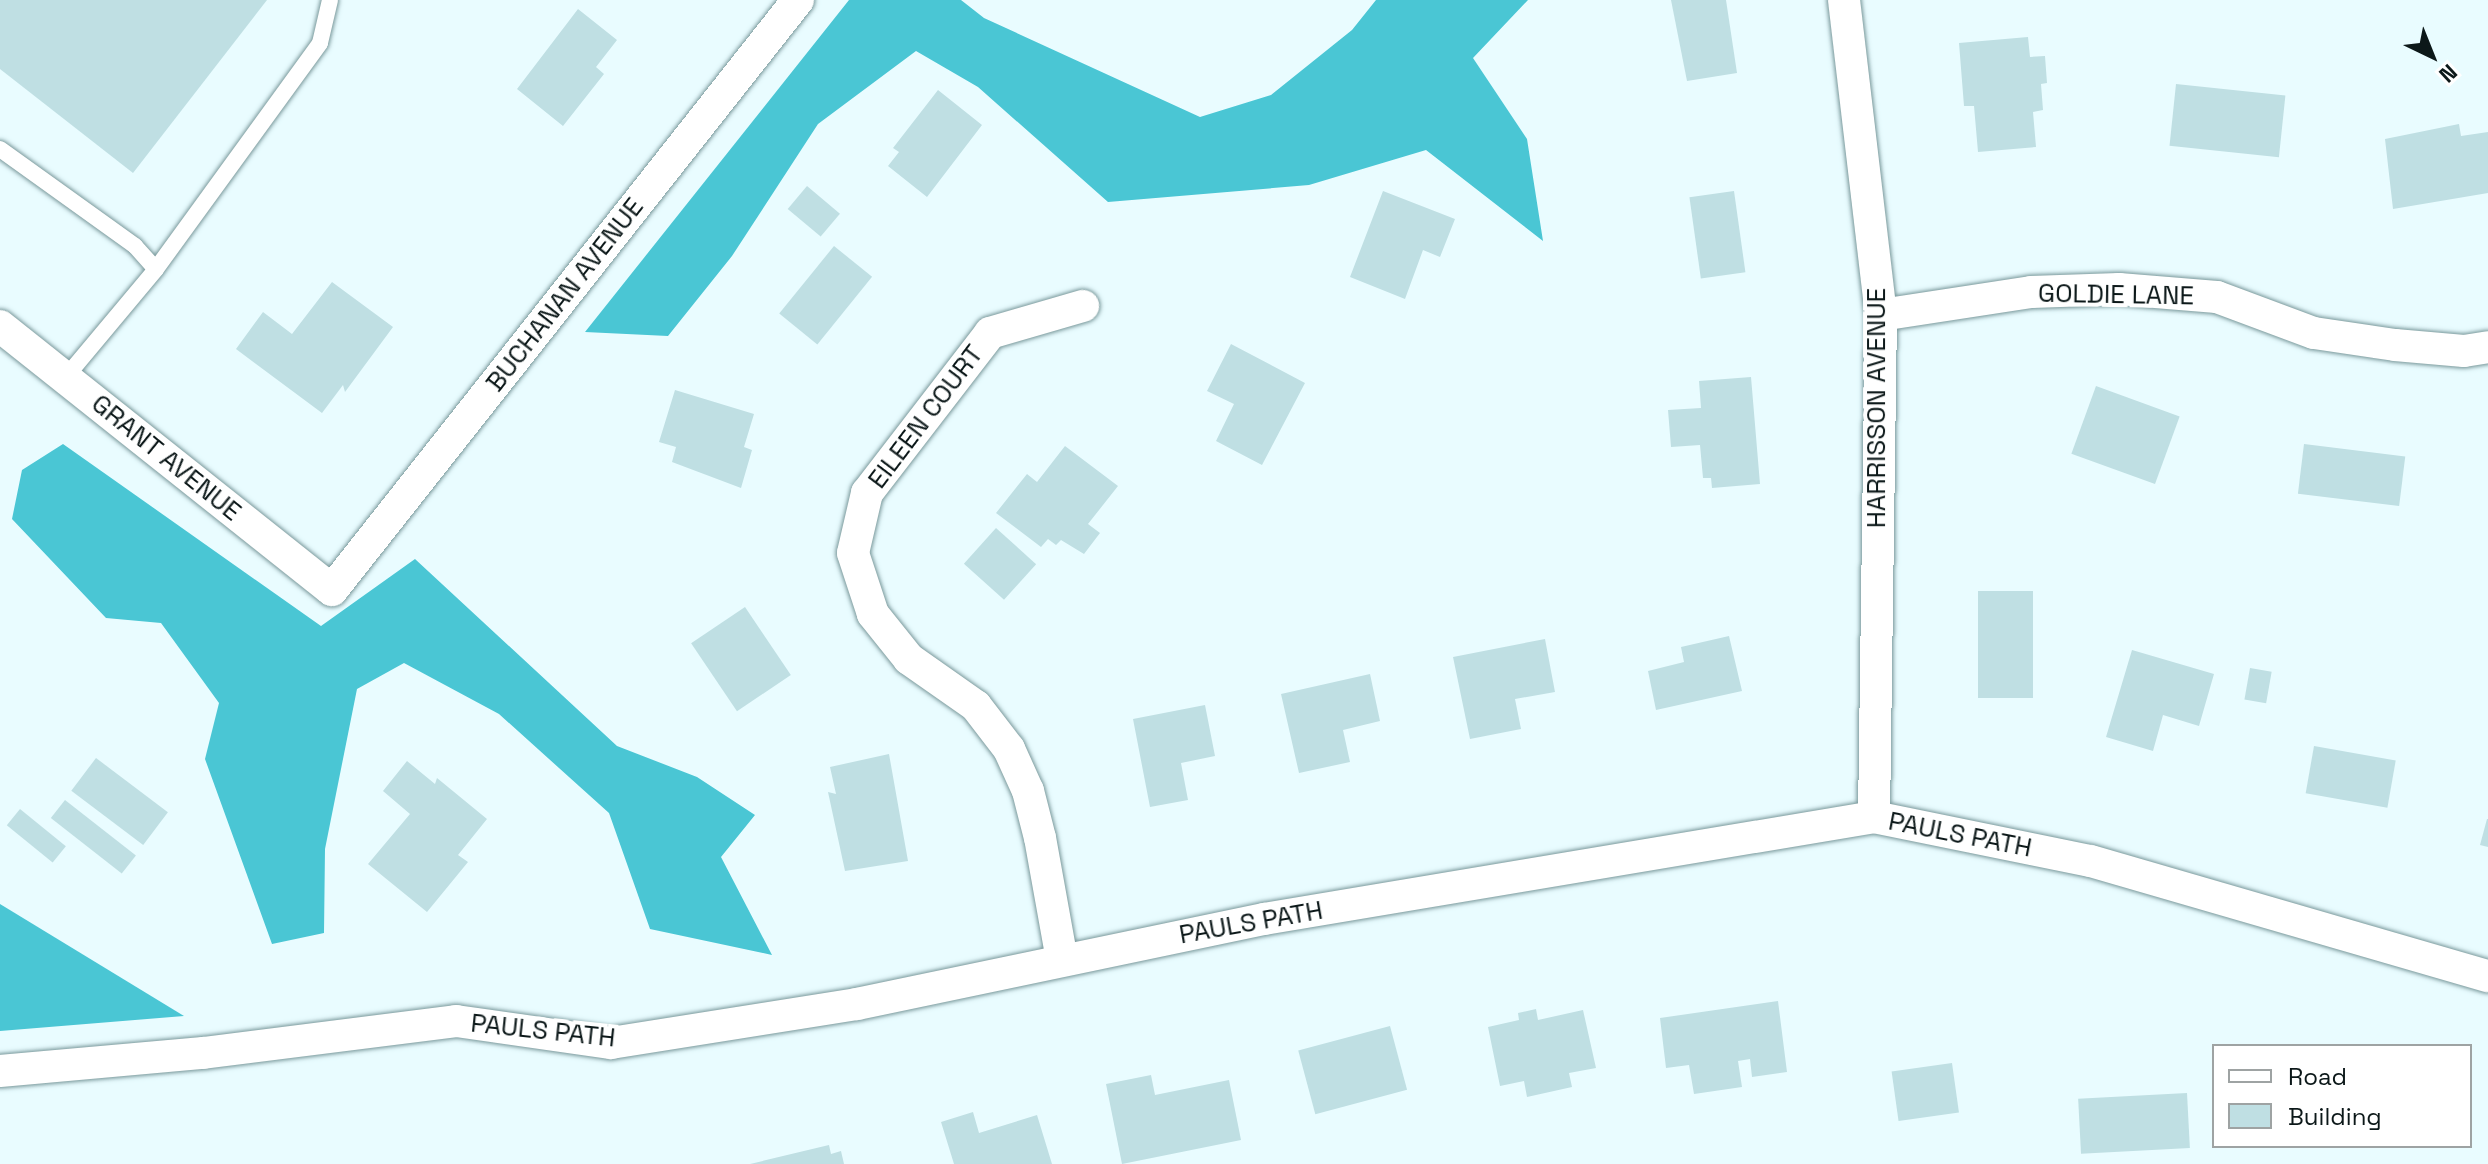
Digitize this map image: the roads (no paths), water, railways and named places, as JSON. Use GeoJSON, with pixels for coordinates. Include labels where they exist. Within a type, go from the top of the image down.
{"type":"FeatureCollection","features":[{"type":"Feature","properties":{"kind":"street","name":"BUCHANAN AVENUE"},"geometry":{"type":"LineString","coordinates":[[332,590],[798,0]]}},
{"type":"Feature","properties":{"kind":"street","name":"HARRISSON AVENUE"},"geometry":{"type":"LineString","coordinates":[[1844,0],[1881,315],[1874,817]]}},
{"type":"Feature","properties":{"kind":"street","name":"GOLDIE LANE"},"geometry":{"type":"LineString","coordinates":[[1881,315],[2031,292],[2119,289],[2217,297],[2314,333],[2464,351],[2488,347]]}},
{"type":"Feature","properties":{"kind":"street","name":"EILEEN COURT"},"geometry":{"type":"LineString","coordinates":[[1062,960],[1034,815],[1009,749],[976,706],[909,659],[873,614],[853,553],[867,493],[990,333],[1083,306]]}},
{"type":"Feature","properties":{"kind":"street","name":"GRANT AVENUE"},"geometry":{"type":"LineString","coordinates":[[0,326],[332,590]]}},
{"type":"Feature","properties":{"kind":"street","name":"PAULS PATH"},"geometry":{"type":"LineString","coordinates":[[0,1071],[203,1053],[456,1021],[611,1043],[857,1004],[1264,919],[1874,817],[2091,861],[2488,976]]}},
{"type":"Feature","properties":{"kind":"lane"},"geometry":{"type":"LineString","coordinates":[[65,378],[156,269],[320,43],[330,0]]}},
{"type":"Feature","properties":{"kind":"lane"},"geometry":{"type":"LineString","coordinates":[[0,149],[135,246],[156,269]]}}]}
